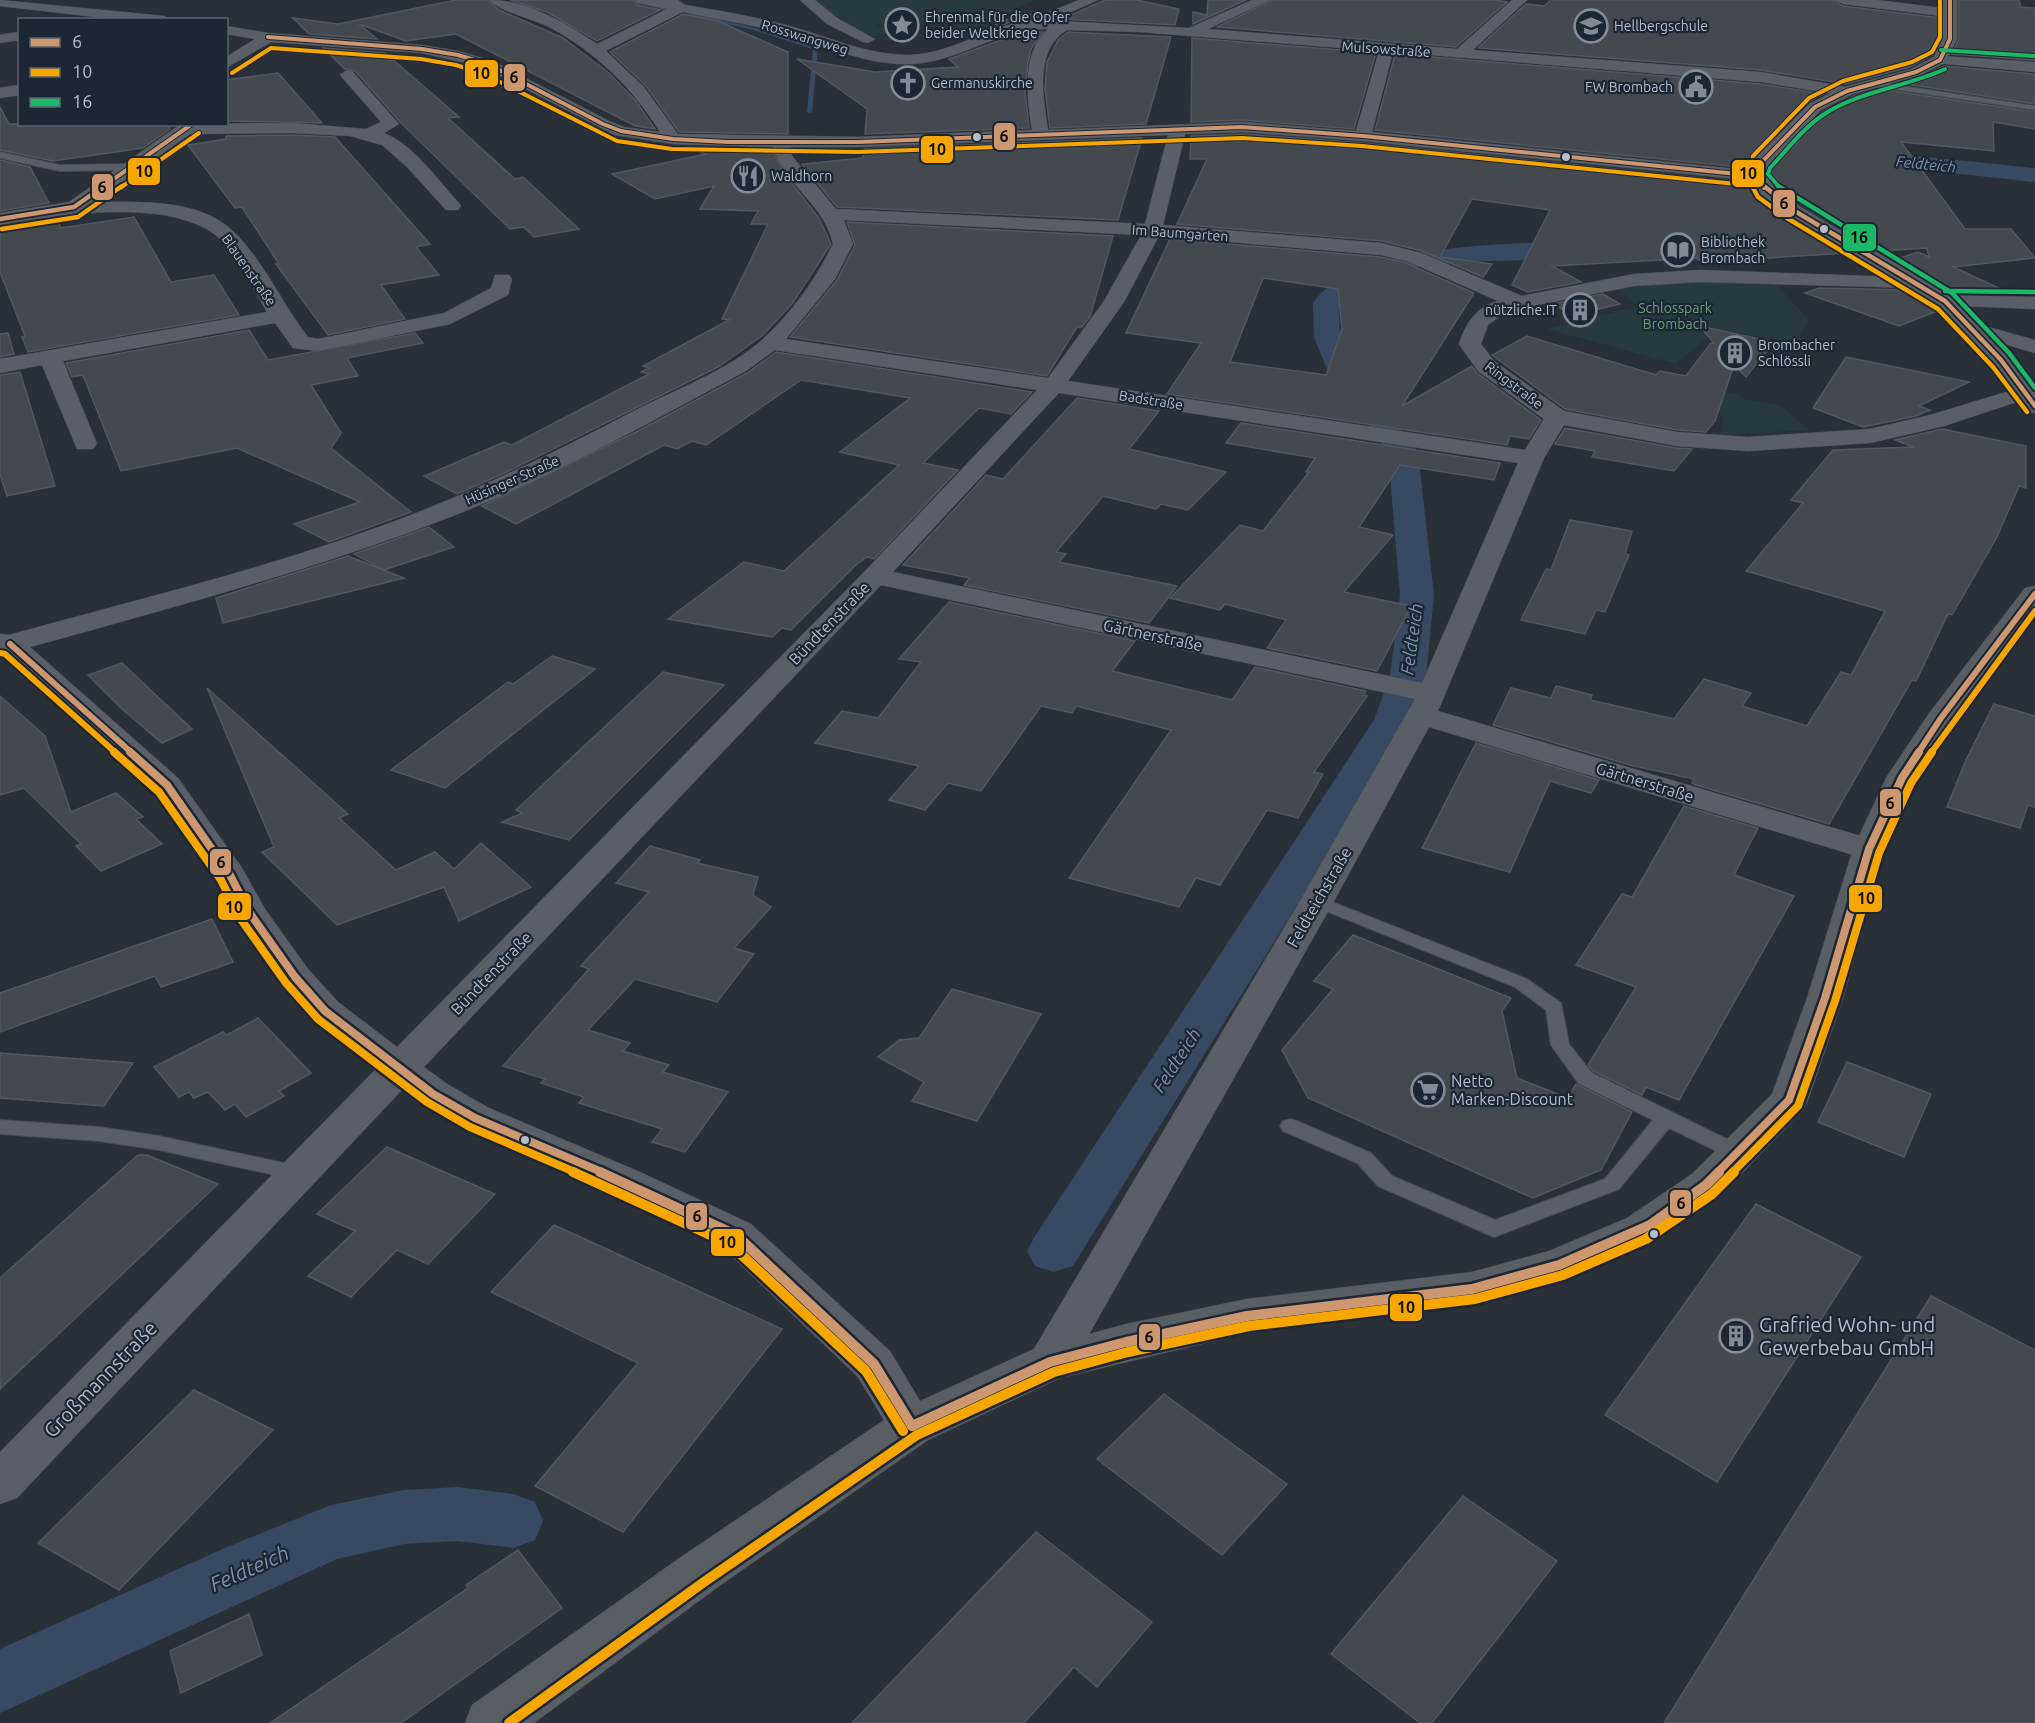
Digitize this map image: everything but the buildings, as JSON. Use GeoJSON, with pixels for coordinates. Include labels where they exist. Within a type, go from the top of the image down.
{"type":"FeatureCollection","features":[{"type":"Feature","properties":{"kind":"main road"},"geometry":{"type":"LineString","coordinates":[[1950,6],[1950,39],[1940,60],[1916,72],[1847,91],[1827,99],[1805,115],[1761,163],[1757,177],[1766,190],[1793,210],[1945,301],[1974,329],[2030,400]]}},
{"type":"Feature","properties":{"kind":"main road"},"geometry":{"type":"LineString","coordinates":[[491,1723],[698,1573],[912,1426],[1050,1362],[1126,1342],[1247,1316],[1472,1289],[1559,1265],[1650,1225],[1706,1185],[1789,1100],[1825,998],[1869,849],[1902,778],[1941,718],[2035,594]]}},
{"type":"Feature","properties":{"kind":"street"},"geometry":{"type":"LineString","coordinates":[[496,0],[567,29],[610,59],[655,108],[674,139]]}},
{"type":"Feature","properties":{"kind":"street","name":"Rosswangweg"},"geometry":{"type":"LineString","coordinates":[[643,0],[675,4],[804,33],[875,58],[930,58]]}},
{"type":"Feature","properties":{"kind":"street"},"geometry":{"type":"LineString","coordinates":[[807,0],[832,21],[868,39],[930,58]]}},
{"type":"Feature","properties":{"kind":"street"},"geometry":{"type":"LineString","coordinates":[[1041,135],[1036,108],[1039,57],[1047,37],[1057,25],[1054,15],[1091,0]]}},
{"type":"Feature","properties":{"kind":"street"},"geometry":{"type":"LineString","coordinates":[[1190,32],[1263,0]]}},
{"type":"Feature","properties":{"kind":"street"},"geometry":{"type":"LineString","coordinates":[[1460,54],[1520,0]]}},
{"type":"Feature","properties":{"kind":"street"},"geometry":{"type":"LineString","coordinates":[[1843,0],[1950,6]]}},
{"type":"Feature","properties":{"kind":"street"},"geometry":{"type":"LineString","coordinates":[[0,2],[148,18]]}},
{"type":"Feature","properties":{"kind":"street"},"geometry":{"type":"LineString","coordinates":[[597,50],[675,4]]}},
{"type":"Feature","properties":{"kind":"street"},"geometry":{"type":"LineString","coordinates":[[88,18],[102,12]]}},
{"type":"Feature","properties":{"kind":"street","name":"Mulsowstraße"},"geometry":{"type":"LineString","coordinates":[[930,58],[972,46],[1015,26],[1057,25],[1190,32],[1387,49],[1761,76],[1847,91]]}},
{"type":"Feature","properties":{"kind":"street"},"geometry":{"type":"LineString","coordinates":[[228,30],[268,37],[422,49],[458,55],[488,64],[621,131],[674,139],[842,142],[1178,128],[1242,128],[1363,136],[1757,177]]}},
{"type":"Feature","properties":{"kind":"street"},"geometry":{"type":"LineString","coordinates":[[0,39],[18,36]]}},
{"type":"Feature","properties":{"kind":"street"},"geometry":{"type":"LineString","coordinates":[[228,63],[268,37]]}},
{"type":"Feature","properties":{"kind":"street"},"geometry":{"type":"LineString","coordinates":[[1363,136],[1387,49]]}},
{"type":"Feature","properties":{"kind":"street"},"geometry":{"type":"LineString","coordinates":[[1940,60],[2035,67]]}},
{"type":"Feature","properties":{"kind":"street"},"geometry":{"type":"LineString","coordinates":[[348,75],[391,124],[369,134]]}},
{"type":"Feature","properties":{"kind":"street"},"geometry":{"type":"LineString","coordinates":[[0,93],[18,90]]}},
{"type":"Feature","properties":{"kind":"street"},"geometry":{"type":"LineString","coordinates":[[0,219],[74,207],[190,127],[369,134],[387,140],[452,206]]}},
{"type":"Feature","properties":{"kind":"street","name":"Bündtenstraße"},"geometry":{"type":"LineString","coordinates":[[400,1067],[875,576],[1054,385],[1114,302],[1153,230],[1178,128]]}},
{"type":"Feature","properties":{"kind":"street","name":"Hüsinger Straße"},"geometry":{"type":"LineString","coordinates":[[5,643],[257,574],[438,513],[540,469],[738,366],[771,343],[817,290],[839,255],[843,244],[840,231],[831,214],[784,157],[781,141]]}},
{"type":"Feature","properties":{"kind":"street","name":"Blauenstraße"},"geometry":{"type":"LineString","coordinates":[[74,207],[175,213],[208,220],[227,235],[301,344],[318,345],[450,318],[501,291],[502,279]]}},
{"type":"Feature","properties":{"kind":"street","name":"Im Baumgarten"},"geometry":{"type":"LineString","coordinates":[[831,214],[1153,230],[1381,249],[1423,261],[1519,302]]}},
{"type":"Feature","properties":{"kind":"street","name":"Ringstraße"},"geometry":{"type":"LineString","coordinates":[[1916,282],[1700,276],[1634,280],[1519,302],[1488,312],[1474,327],[1470,344],[1486,366],[1557,417],[1677,439],[1748,444],[1870,436],[2030,400]]}},
{"type":"Feature","properties":{"kind":"street"},"geometry":{"type":"LineString","coordinates":[[1945,301],[2035,303]]}},
{"type":"Feature","properties":{"kind":"street","name":"Blauenstraße"},"geometry":{"type":"LineString","coordinates":[[0,366],[280,316]]}},
{"type":"Feature","properties":{"kind":"street"},"geometry":{"type":"LineString","coordinates":[[1974,329],[2035,347]]}},
{"type":"Feature","properties":{"kind":"street","name":"Badstraße"},"geometry":{"type":"LineString","coordinates":[[771,343],[1532,458]]}},
{"type":"Feature","properties":{"kind":"street"},"geometry":{"type":"LineString","coordinates":[[50,357],[85,444]]}},
{"type":"Feature","properties":{"kind":"street","name":"Feldteichstraße"},"geometry":{"type":"LineString","coordinates":[[1050,1362],[1317,901],[1532,458],[1557,417]]}},
{"type":"Feature","properties":{"kind":"street","name":"Gärtnerstraße"},"geometry":{"type":"LineString","coordinates":[[875,576],[1415,696],[1869,849]]}},
{"type":"Feature","properties":{"kind":"street"},"geometry":{"type":"LineString","coordinates":[[5,643],[167,785],[230,875],[249,912],[295,977],[326,1011],[433,1094],[475,1119],[626,1183],[736,1235],[874,1364],[912,1426]]}},
{"type":"Feature","properties":{"kind":"street","name":"Großmannstraße"},"geometry":{"type":"LineString","coordinates":[[0,1483],[400,1067]]}},
{"type":"Feature","properties":{"kind":"lane"},"geometry":{"type":"LineString","coordinates":[[1876,84],[2012,107],[2035,108]]}},
{"type":"Feature","properties":{"kind":"lane"},"geometry":{"type":"LineString","coordinates":[[2012,107],[2035,115]]}},
{"type":"Feature","properties":{"kind":"lane"},"geometry":{"type":"LineString","coordinates":[[0,155],[60,168],[132,167]]}},
{"type":"Feature","properties":{"kind":"lane"},"geometry":{"type":"LineString","coordinates":[[1317,901],[1521,983],[1555,1007],[1560,1045],[1585,1078],[1737,1153]]}},
{"type":"Feature","properties":{"kind":"lane"},"geometry":{"type":"LineString","coordinates":[[1290,1125],[1364,1158],[1385,1181],[1494,1229],[1612,1184],[1666,1118]]}},
{"type":"Feature","properties":{"kind":"lane"},"geometry":{"type":"LineString","coordinates":[[0,1127],[99,1134],[159,1143],[299,1173]]}},
{"type":"Feature","properties":{"kind":"green space"},"geometry":{"type":"Polygon","coordinates":[[[809,0],[1035,0],[999,17],[984,33],[926,26],[918,19],[900,18],[876,24],[888,32],[876,37],[841,23],[809,0]]]}},
{"type":"Feature","properties":{"kind":"green space","name":"Schlosspark Brombach"},"geometry":{"type":"Polygon","coordinates":[[[1673,280],[1772,280],[1808,319],[1798,343],[1717,329],[1676,364],[1547,329],[1639,306],[1614,287],[1673,280]]]}},
{"type":"Feature","properties":{"kind":"green space"},"geometry":{"type":"Polygon","coordinates":[[[1734,392],[1743,399],[1781,406],[1809,430],[1720,435],[1724,420],[1715,406],[1717,395],[1734,392]]]}},
{"type":"Feature","properties":{"kind":"waterway"},"geometry":{"type":"LineString","coordinates":[[629,0],[665,9]]}},
{"type":"Feature","properties":{"kind":"waterway"},"geometry":{"type":"LineString","coordinates":[[689,14],[754,29],[816,48],[810,112]]}},
{"type":"Feature","properties":{"kind":"waterway","name":"Feldteich"},"geometry":{"type":"LineString","coordinates":[[1859,157],[2035,175]]}},
{"type":"Feature","properties":{"kind":"waterway","name":"Feldteich"},"geometry":{"type":"LineString","coordinates":[[1054,1251],[1393,720],[1408,676],[1417,595],[1403,452],[1340,367],[1327,337],[1326,303],[1338,289],[1359,277],[1387,268],[1456,256],[1585,248]]}},
{"type":"Feature","properties":{"kind":"waterway","name":"Feldteich"},"geometry":{"type":"LineString","coordinates":[[0,1682],[249,1567],[331,1533],[404,1517],[458,1514],[513,1521]]}},
{"type":"Feature","properties":{"kind":"transit line","name":"10"},"geometry":{"type":"LineString","coordinates":[[1940,0],[1940,37],[1932,52],[1912,62],[1843,81],[1809,98],[1753,156],[1747,178],[1758,197],[1787,218],[1938,309],[1993,367],[2027,412]]}},
{"type":"Feature","properties":{"kind":"transit line","name":"6"},"geometry":{"type":"LineString","coordinates":[[1950,0],[1950,39],[1940,60],[1916,72],[1847,91],[1815,107],[1761,163],[1757,176],[1766,190],[1793,210],[1945,301],[2001,360],[2035,406]]}},
{"type":"Feature","properties":{"kind":"transit line","name":"6"},"geometry":{"type":"LineString","coordinates":[[268,37],[422,49],[458,55],[488,64],[603,124],[621,131],[673,139],[728,142],[858,142],[1242,127],[1363,136],[1757,176]]}},
{"type":"Feature","properties":{"kind":"transit line","name":"10"},"geometry":{"type":"LineString","coordinates":[[232,73],[271,48],[421,59],[456,65],[484,74],[617,141],[672,149],[728,152],[858,152],[1242,138],[1362,146],[1756,186]]}},
{"type":"Feature","properties":{"kind":"transit line","name":"16"},"geometry":{"type":"LineString","coordinates":[[1941,50],[2035,56]]}},
{"type":"Feature","properties":{"kind":"transit line","name":"16"},"geometry":{"type":"LineString","coordinates":[[1945,69],[1836,107],[1823,115],[1795,140],[1770,168],[1768,174],[1774,183],[1799,201],[1952,293],[2009,353],[2035,388]]}},
{"type":"Feature","properties":{"kind":"transit line","name":"6"},"geometry":{"type":"LineString","coordinates":[[0,219],[74,207],[189,126]]}},
{"type":"Feature","properties":{"kind":"transit line","name":"10"},"geometry":{"type":"LineString","coordinates":[[2,229],[78,217],[199,133]]}},
{"type":"Feature","properties":{"kind":"transit line","name":"16"},"geometry":{"type":"LineString","coordinates":[[1945,291],[2035,292]]}},
{"type":"Feature","properties":{"kind":"transit line","name":"6"},"geometry":{"type":"LineString","coordinates":[[912,1426],[1050,1362],[1126,1342],[1247,1316],[1472,1289],[1559,1265],[1650,1225],[1706,1185],[1789,1100],[1825,998],[1869,849],[1902,778],[1941,718],[2035,594]]}},
{"type":"Feature","properties":{"kind":"transit line","name":"10"},"geometry":{"type":"LineString","coordinates":[[509,1723],[704,1582],[917,1435],[1054,1372],[1128,1352],[1249,1326],[1475,1299],[1563,1275],[1646,1239],[1712,1194],[1798,1106],[1835,1001],[1879,853],[1911,783],[1950,724],[2035,611]]}},
{"type":"Feature","properties":{"kind":"transit line","name":"6"},"geometry":{"type":"LineString","coordinates":[[10,644],[167,785],[230,875],[249,912],[295,977],[325,1011],[433,1094],[475,1118],[626,1183],[736,1235],[874,1364],[912,1426]]}},
{"type":"Feature","properties":{"kind":"transit line","name":"10"},"geometry":{"type":"LineString","coordinates":[[0,653],[5,654],[159,792],[221,880],[240,918],[286,983],[318,1019],[427,1102],[470,1127],[622,1193],[730,1244],[866,1371],[903,1431]]}},
{"type":"Feature","properties":{"kind":"place","name":"Ehrenmal für die Opfer beider Weltkriege"},"geometry":{"type":"Point","coordinates":[902,25]}},
{"type":"Feature","properties":{"kind":"place","name":"Hellbergschule"},"geometry":{"type":"Point","coordinates":[1591,26]}},
{"type":"Feature","properties":{"kind":"place","name":"Germanuskirche"},"geometry":{"type":"Point","coordinates":[908,83]}},
{"type":"Feature","properties":{"kind":"place","name":"FW Brombach"},"geometry":{"type":"Point","coordinates":[1696,87]}},
{"type":"Feature","properties":{"kind":"place","name":"Waldhorn"},"geometry":{"type":"Point","coordinates":[748,176]}},
{"type":"Feature","properties":{"kind":"place","name":"Bibliothek Brombach"},"geometry":{"type":"Point","coordinates":[1678,250]}},
{"type":"Feature","properties":{"kind":"place","name":"nützliche.IT"},"geometry":{"type":"Point","coordinates":[1580,310]}},
{"type":"Feature","properties":{"kind":"place","name":"Brombacher Schlössli"},"geometry":{"type":"Point","coordinates":[1735,353]}},
{"type":"Feature","properties":{"kind":"place","name":"Netto Marken-Discount"},"geometry":{"type":"Point","coordinates":[1428,1090]}},
{"type":"Feature","properties":{"kind":"place","name":"Grafried Wohn- und Gewerbebau GmbH"},"geometry":{"type":"Point","coordinates":[1736,1336]}}]}
